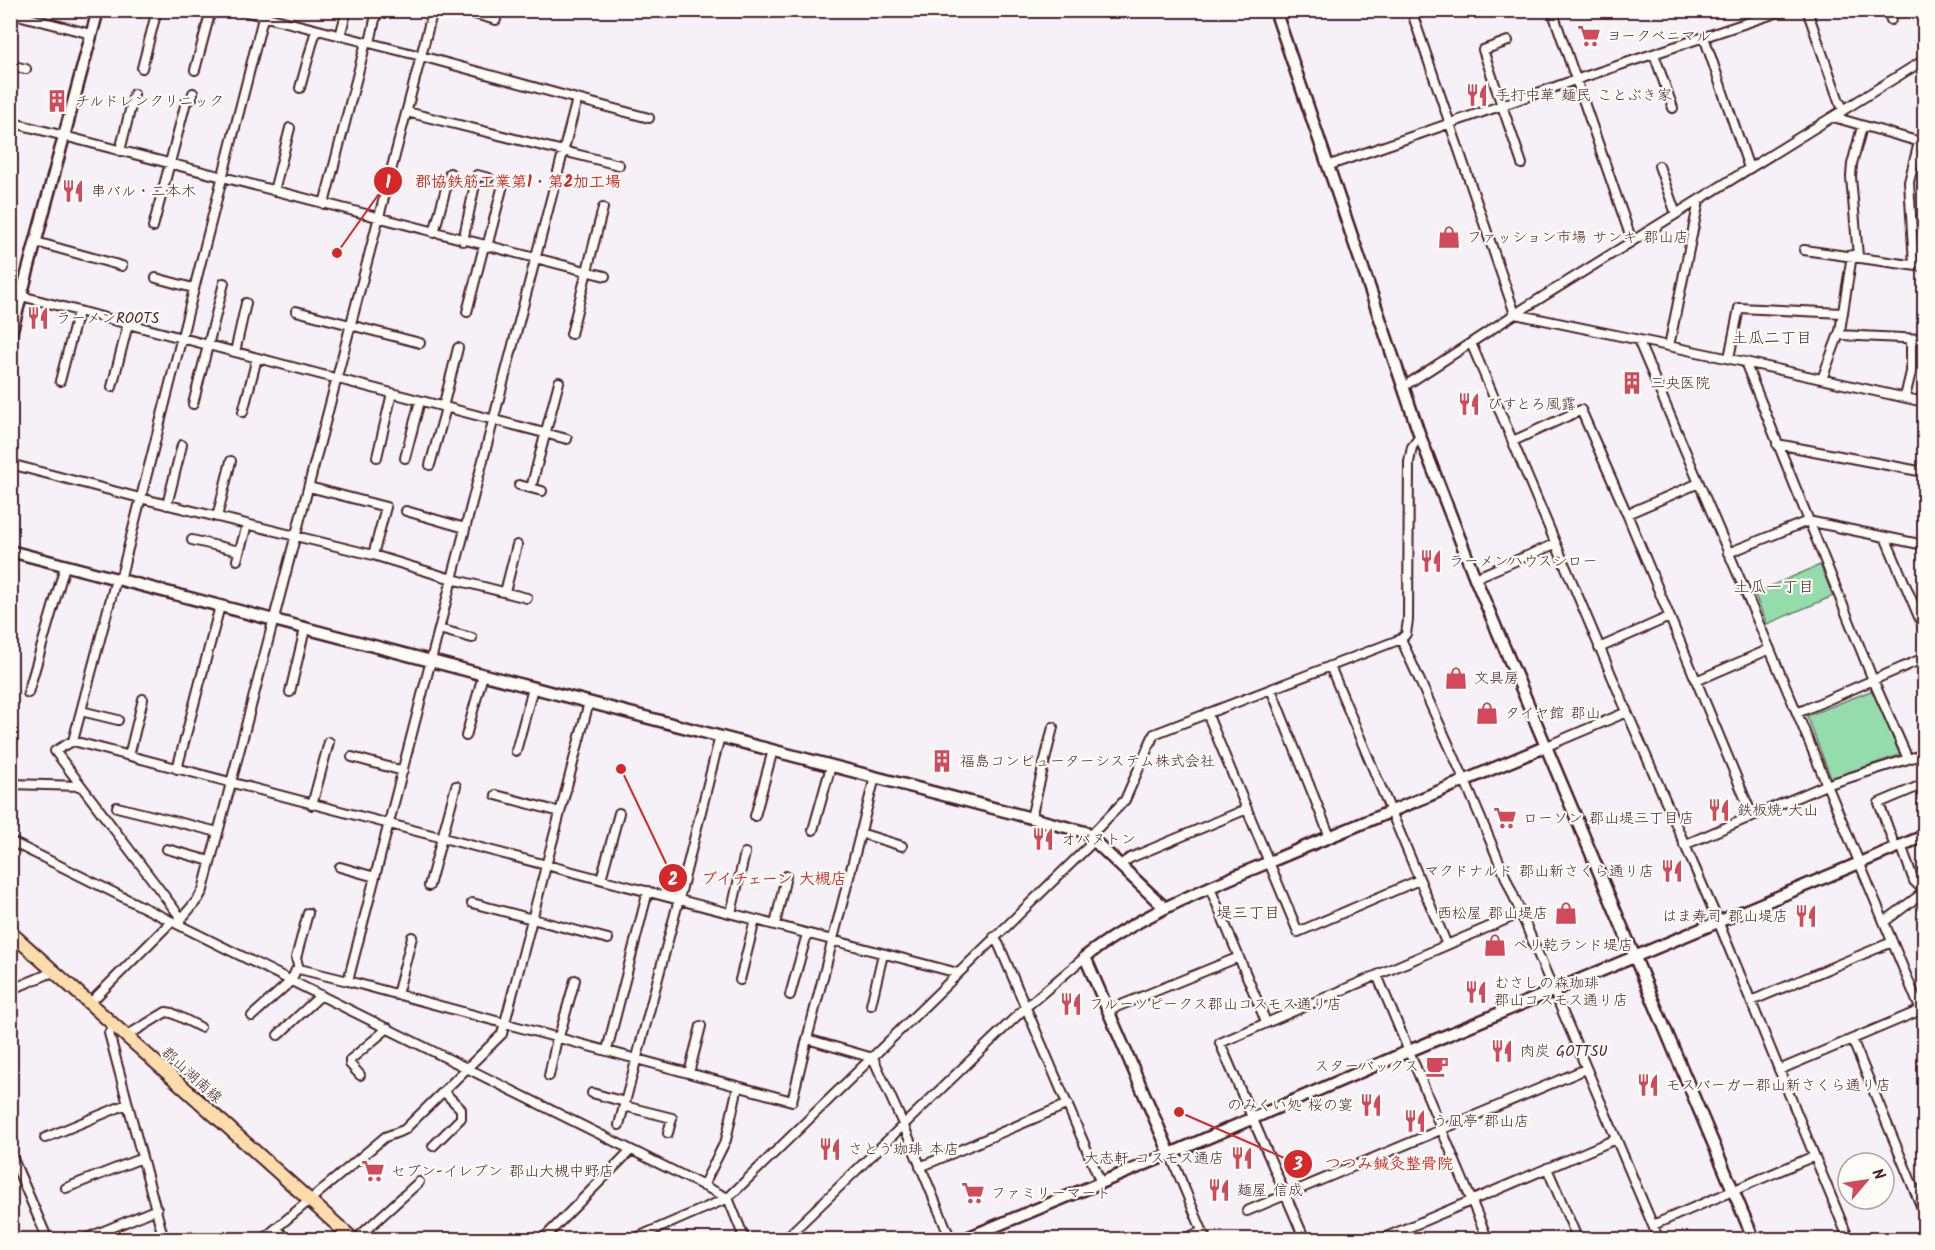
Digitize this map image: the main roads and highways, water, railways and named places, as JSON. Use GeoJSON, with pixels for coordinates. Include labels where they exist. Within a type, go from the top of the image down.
{"type":"FeatureCollection","features":[{"type":"Feature","properties":{"kind":"main road","name":"郡山湖南線"},"geometry":{"type":"LineString","coordinates":[[10,932],[354,1239]]}},
{"type":"Feature","properties":{"kind":"place","name":"ヨークベニマル"},"geometry":{"type":"Point","coordinates":[1589,36]}},
{"type":"Feature","properties":{"kind":"place","name":"手打中華 麺民 ことぶき家"},"geometry":{"type":"Point","coordinates":[1477,95]}},
{"type":"Feature","properties":{"kind":"place","name":"チルドレンクリニック"},"geometry":{"type":"Point","coordinates":[57,101]}},
{"type":"Feature","properties":{"kind":"place","name":"串バル・二本木"},"geometry":{"type":"Point","coordinates":[73,191]}},
{"type":"Feature","properties":{"kind":"place","name":"ファッション市場 サンキ 郡山店"},"geometry":{"type":"Point","coordinates":[1449,237]}},
{"type":"Feature","properties":{"kind":"place","name":"郡協鉄筋工業第1・第2加工場"},"geometry":{"type":"Point","coordinates":[337,253]}},
{"type":"Feature","properties":{"kind":"place","name":"ラーメンROOTS"},"geometry":{"type":"Point","coordinates":[38,318]}},
{"type":"Feature","properties":{"kind":"place","name":"三央医院"},"geometry":{"type":"Point","coordinates":[1632,383]}},
{"type":"Feature","properties":{"kind":"place","name":"びすとろ風露"},"geometry":{"type":"Point","coordinates":[1469,404]}},
{"type":"Feature","properties":{"kind":"place","name":"ラーメンハウスシロー"},"geometry":{"type":"Point","coordinates":[1431,561]}},
{"type":"Feature","properties":{"kind":"place","name":"文具房"},"geometry":{"type":"Point","coordinates":[1456,678]}},
{"type":"Feature","properties":{"kind":"place","name":"タイヤ館 郡山"},"geometry":{"type":"Point","coordinates":[1487,713]}},
{"type":"Feature","properties":{"kind":"place","name":"福島コンピューターシステム株式会社"},"geometry":{"type":"Point","coordinates":[942,761]}},
{"type":"Feature","properties":{"kind":"place","name":"ブイチェーン 大槻店"},"geometry":{"type":"Point","coordinates":[621,769]}},
{"type":"Feature","properties":{"kind":"place","name":"鉄板焼 大山"},"geometry":{"type":"Point","coordinates":[1719,810]}},
{"type":"Feature","properties":{"kind":"place","name":"ローソン 郡山堤三丁目店"},"geometry":{"type":"Point","coordinates":[1505,818]}},
{"type":"Feature","properties":{"kind":"place","name":"オパヌトン"},"geometry":{"type":"Point","coordinates":[1043,839]}},
{"type":"Feature","properties":{"kind":"place","name":"マクドナルド 郡山新さくら通り店"},"geometry":{"type":"Point","coordinates":[1672,871]}},
{"type":"Feature","properties":{"kind":"place","name":"西松屋 郡山堤店"},"geometry":{"type":"Point","coordinates":[1566,913]}},
{"type":"Feature","properties":{"kind":"place","name":"はま寿司 郡山堤店"},"geometry":{"type":"Point","coordinates":[1806,916]}},
{"type":"Feature","properties":{"kind":"place","name":"ペリ乾ランド堤店"},"geometry":{"type":"Point","coordinates":[1495,945]}},
{"type":"Feature","properties":{"kind":"place","name":"むさしの森珈琲 郡山コスモス通り店"},"geometry":{"type":"Point","coordinates":[1476,992]}},
{"type":"Feature","properties":{"kind":"place","name":"フルーツピークス郡山コスモス通り店"},"geometry":{"type":"Point","coordinates":[1071,1004]}},
{"type":"Feature","properties":{"kind":"place","name":"肉炭 GOTTSU"},"geometry":{"type":"Point","coordinates":[1502,1051]}},
{"type":"Feature","properties":{"kind":"place","name":"スターバックス"},"geometry":{"type":"Point","coordinates":[1437,1066]}},
{"type":"Feature","properties":{"kind":"place","name":"モスバーガー郡山新さくら通り店"},"geometry":{"type":"Point","coordinates":[1648,1085]}},
{"type":"Feature","properties":{"kind":"place","name":"のみくい処 桜の宴"},"geometry":{"type":"Point","coordinates":[1371,1105]}},
{"type":"Feature","properties":{"kind":"place","name":"つつみ鍼灸整骨院"},"geometry":{"type":"Point","coordinates":[1179,1112]}},
{"type":"Feature","properties":{"kind":"place","name":"う凪亭 郡山店"},"geometry":{"type":"Point","coordinates":[1415,1121]}},
{"type":"Feature","properties":{"kind":"place","name":"さとう珈琲 本店"},"geometry":{"type":"Point","coordinates":[830,1149]}},
{"type":"Feature","properties":{"kind":"place","name":"大志軒 コスモス通店"},"geometry":{"type":"Point","coordinates":[1242,1158]}},
{"type":"Feature","properties":{"kind":"place","name":"セブン-イレブン 郡山大槻中野店"},"geometry":{"type":"Point","coordinates":[373,1171]}},
{"type":"Feature","properties":{"kind":"place","name":"麺屋 信成"},"geometry":{"type":"Point","coordinates":[1219,1190]}},
{"type":"Feature","properties":{"kind":"place","name":"ファミリーマート"},"geometry":{"type":"Point","coordinates":[973,1193]}},
{"type":"Feature","properties":{"kind":"district","name":"土瓜二丁目"},"geometry":{"type":"Point","coordinates":[1772,337]}},
{"type":"Feature","properties":{"kind":"district","name":"土瓜一丁目"},"geometry":{"type":"Point","coordinates":[1774,586]}},
{"type":"Feature","properties":{"kind":"district","name":"堤三丁目"},"geometry":{"type":"Point","coordinates":[1248,912]}}]}
